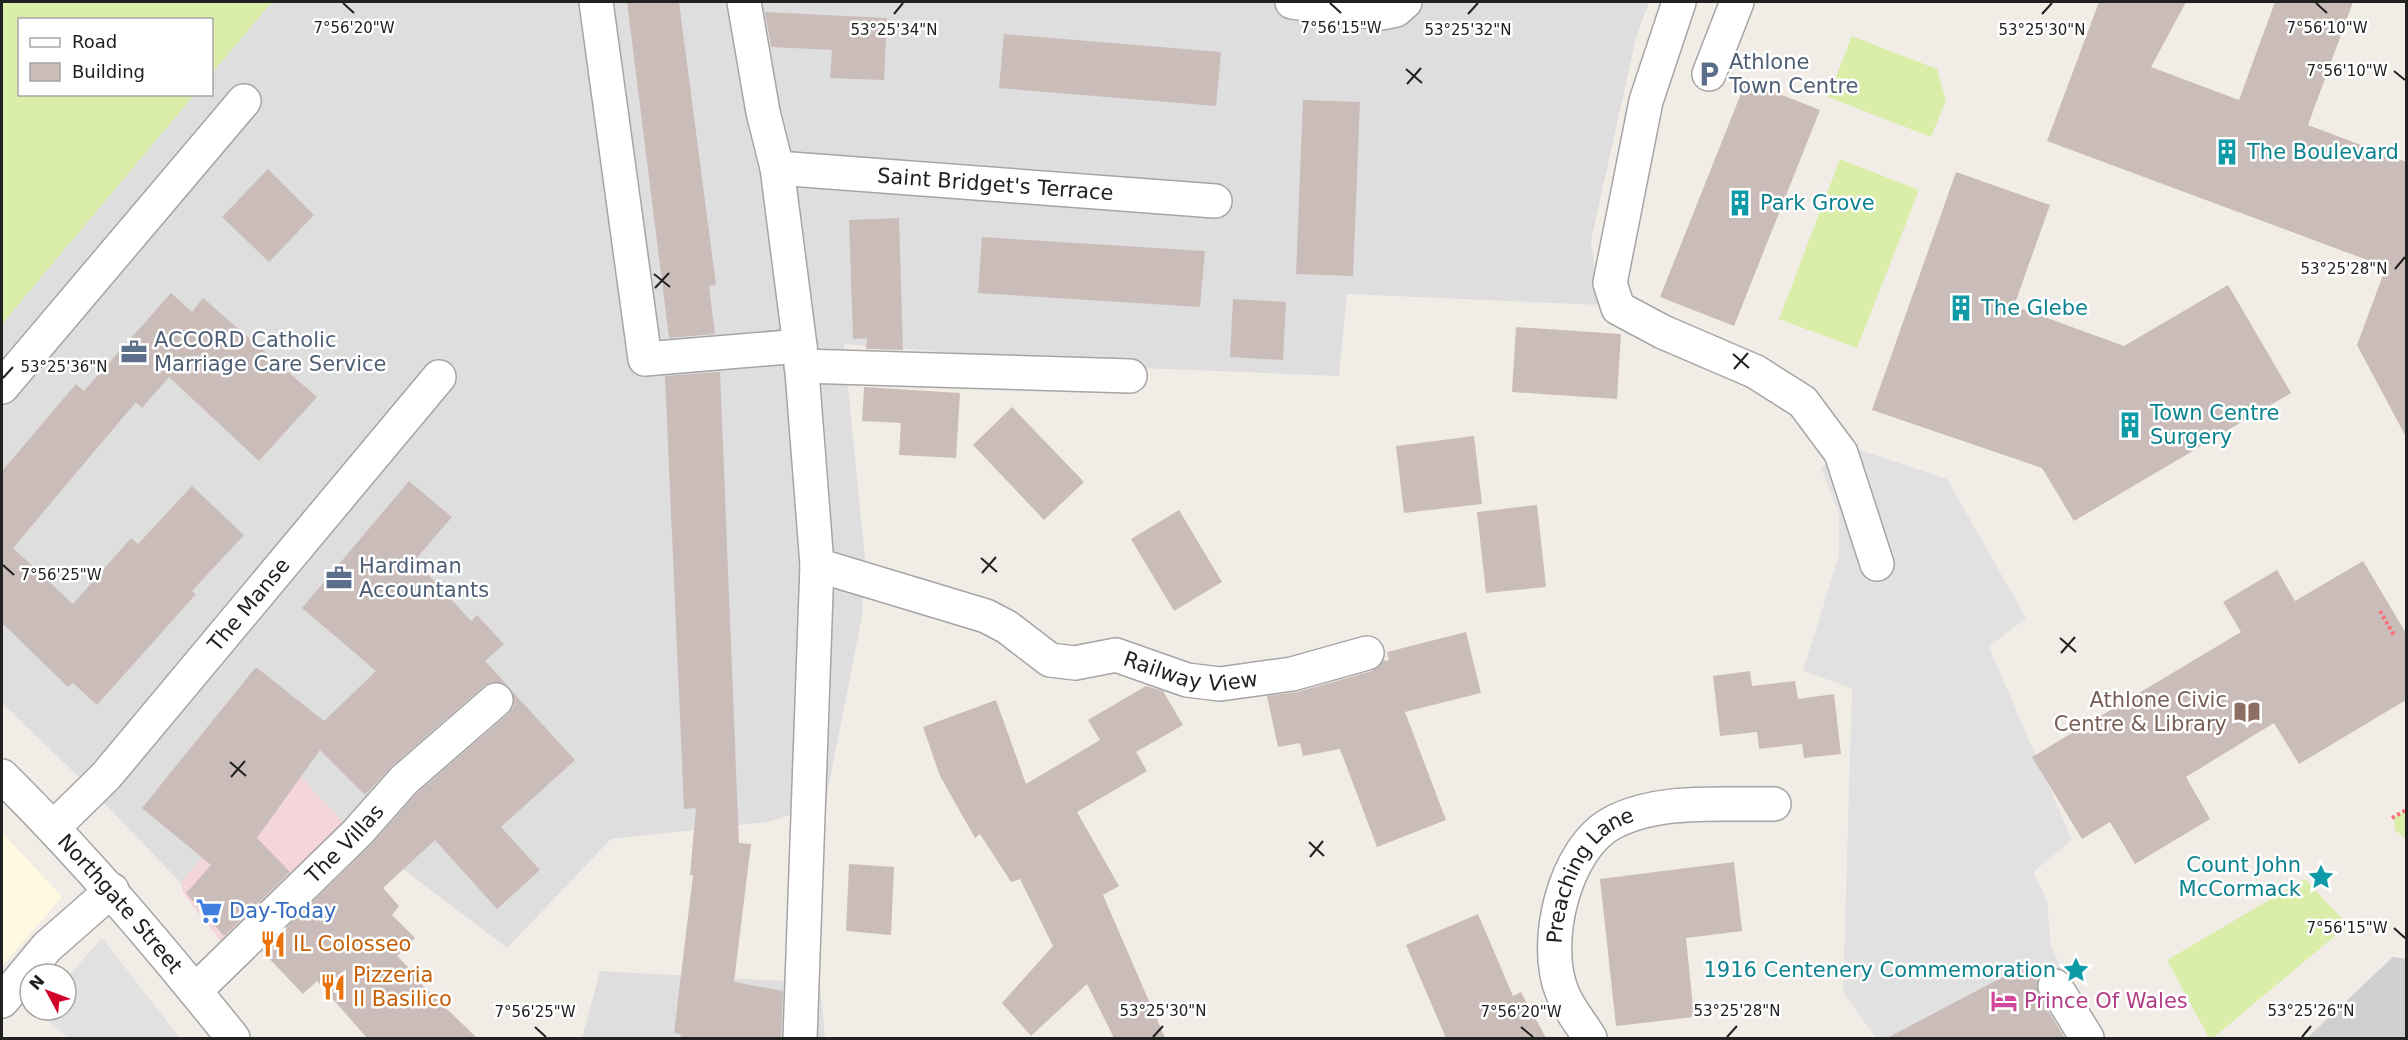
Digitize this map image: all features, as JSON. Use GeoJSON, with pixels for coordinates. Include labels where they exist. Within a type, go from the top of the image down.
{"type":"FeatureCollection","features":[{"type":"Feature","properties":{"kind":"street"},"geometry":{"type":"LineString","coordinates":[[596,2],[645,359],[801,356],[1130,376]]}},
{"type":"Feature","properties":{"kind":"street"},"geometry":{"type":"LineString","coordinates":[[744,2],[761,101],[777,168],[801,356],[817,565],[800,1038]]}},
{"type":"Feature","properties":{"kind":"street"},"geometry":{"type":"LineString","coordinates":[[1292,2],[1381,14],[1396,10],[1405,2]]}},
{"type":"Feature","properties":{"kind":"street"},"geometry":{"type":"LineString","coordinates":[[1678,2],[1646,101],[1610,283],[1618,308],[1663,332],[1756,372],[1803,402],[1841,453],[1877,564]]}},
{"type":"Feature","properties":{"kind":"street"},"geometry":{"type":"LineString","coordinates":[[1709,74],[1737,2]]}},
{"type":"Feature","properties":{"kind":"street"},"geometry":{"type":"LineString","coordinates":[[2,387],[244,101]]}},
{"type":"Feature","properties":{"kind":"street","name":"Saint Bridget's Terrace"},"geometry":{"type":"LineString","coordinates":[[777,168],[1215,201]]}},
{"type":"Feature","properties":{"kind":"street","name":"The Manse"},"geometry":{"type":"LineString","coordinates":[[54,827],[106,776],[439,377]]}},
{"type":"Feature","properties":{"kind":"street","name":"Railway View"},"geometry":{"type":"LineString","coordinates":[[817,565],[986,616],[1007,627],[1050,660],[1060,662],[1075,663],[1116,655],[1187,680],[1220,684],[1292,674],[1367,653]]}},
{"type":"Feature","properties":{"kind":"street","name":"The Villas"},"geometry":{"type":"LineString","coordinates":[[195,991],[357,833],[404,780],[496,700]]}},
{"type":"Feature","properties":{"kind":"street","name":"Northgate Street"},"geometry":{"type":"LineString","coordinates":[[2,776],[54,827],[112,890],[233,1038]]}},
{"type":"Feature","properties":{"kind":"street","name":"Preaching Lane"},"geometry":{"type":"LineString","coordinates":[[1590,1038],[1561,991],[1556,961],[1555,919],[1570,877],[1581,855],[1611,824],[1639,814],[1666,807],[1774,804]]}},
{"type":"Feature","properties":{"kind":"street"},"geometry":{"type":"LineString","coordinates":[[2,1001],[47,947],[112,890]]}},
{"type":"Feature","properties":{"kind":"street"},"geometry":{"type":"LineString","coordinates":[[2055,986],[2087,1038]]}},
{"type":"Feature","properties":{"kind":"path"},"geometry":{"type":"LineString","coordinates":[[2380,611],[2395,637]]}},
{"type":"Feature","properties":{"kind":"path"},"geometry":{"type":"LineString","coordinates":[[2392,818],[2406,810]]}},
{"type":"Feature","properties":{"kind":"shaded area"},"geometry":{"type":"Polygon","coordinates":[[[272,2],[1649,2],[1636,38],[1591,241],[1599,305],[1347,294],[1339,376],[1141,368],[844,344],[865,560],[862,616],[825,805],[767,822],[611,839],[507,948],[346,826],[285,760],[181,883],[84,782],[2,703],[2,324],[193,96],[213,96],[213,72],[272,2]]]}},
{"type":"Feature","properties":{"kind":"shaded area"},"geometry":{"type":"Polygon","coordinates":[[[1851,447],[1947,479],[2026,618],[1989,647],[2072,840],[2033,872],[2047,900],[2051,947],[2067,978],[2055,986],[2029,963],[1887,1038],[1876,1038],[1843,992],[1852,688],[1803,671],[1839,555],[1839,513],[1821,468],[1851,447]]]}},
{"type":"Feature","properties":{"kind":"shaded area"},"geometry":{"type":"Polygon","coordinates":[[[285,760],[346,826],[226,948],[183,893],[181,883],[285,760]]]}},
{"type":"Feature","properties":{"kind":"shaded area"},"geometry":{"type":"Polygon","coordinates":[[[2,832],[62,897],[2,966],[2,832]]]}},
{"type":"Feature","properties":{"kind":"shaded area"},"geometry":{"type":"Polygon","coordinates":[[[102,938],[180,1038],[68,1038],[50,1022],[78,1022],[78,965],[102,938]]]}},
{"type":"Feature","properties":{"kind":"shaded area"},"geometry":{"type":"Polygon","coordinates":[[[2393,957],[2406,959],[2406,1038],[2307,1038],[2393,957]]]}},
{"type":"Feature","properties":{"kind":"shaded area"},"geometry":{"type":"Polygon","coordinates":[[[600,971],[820,983],[825,1038],[582,1038],[600,971]]]}},
{"type":"Feature","properties":{"kind":"green space"},"geometry":{"type":"Polygon","coordinates":[[[2,2],[272,2],[213,72],[213,18],[18,18],[18,96],[193,96],[2,324],[2,2]]]}},
{"type":"Feature","properties":{"kind":"green space"},"geometry":{"type":"Polygon","coordinates":[[[1852,36],[1937,69],[1946,100],[1931,137],[1828,97],[1852,36]]]}},
{"type":"Feature","properties":{"kind":"green space"},"geometry":{"type":"Polygon","coordinates":[[[1840,159],[1919,190],[1857,348],[1779,319],[1840,159]]]}},
{"type":"Feature","properties":{"kind":"green space"},"geometry":{"type":"Polygon","coordinates":[[[2406,810],[2406,839],[2395,830],[2394,817],[2406,810]]]}},
{"type":"Feature","properties":{"kind":"green space"},"geometry":{"type":"Polygon","coordinates":[[[2305,879],[2348,925],[2213,1038],[2209,1038],[2167,960],[2305,879]]]}},
{"type":"Feature","properties":{"kind":"building"},"geometry":{"type":"Polygon","coordinates":[[[627,2],[679,2],[716,285],[709,286],[715,334],[669,338],[627,2]]]}},
{"type":"Feature","properties":{"kind":"building","name":"The Boulevard"},"geometry":{"type":"Polygon","coordinates":[[[2099,2],[2186,2],[2151,67],[2239,100],[2275,2],[2353,2],[2308,125],[2406,162],[2406,437],[2357,345],[2386,267],[2047,141],[2099,2]]]}},
{"type":"Feature","properties":{"kind":"building"},"geometry":{"type":"Polygon","coordinates":[[[765,12],[887,18],[884,80],[830,78],[832,50],[771,47],[765,12]]]}},
{"type":"Feature","properties":{"kind":"building"},"geometry":{"type":"Polygon","coordinates":[[[1004,34],[1221,52],[1216,106],[999,88],[1004,34]]]}},
{"type":"Feature","properties":{"kind":"building","name":"Park Grove"},"geometry":{"type":"Polygon","coordinates":[[[1746,81],[1820,110],[1734,326],[1660,297],[1746,81]]]}},
{"type":"Feature","properties":{"kind":"building"},"geometry":{"type":"Polygon","coordinates":[[[1303,100],[1360,102],[1353,276],[1296,274],[1303,100]]]}},
{"type":"Feature","properties":{"kind":"building"},"geometry":{"type":"Polygon","coordinates":[[[268,169],[314,215],[269,262],[222,217],[268,169]]]}},
{"type":"Feature","properties":{"kind":"building"},"geometry":{"type":"Polygon","coordinates":[[[1956,172],[2050,205],[2014,306],[2124,346],[2228,285],[2291,393],[2074,521],[2042,468],[1872,410],[1956,172]]]}},
{"type":"Feature","properties":{"kind":"building"},"geometry":{"type":"Polygon","coordinates":[[[899,218],[903,350],[866,349],[867,338],[853,339],[849,220],[899,218]]]}},
{"type":"Feature","properties":{"kind":"building"},"geometry":{"type":"Polygon","coordinates":[[[982,237],[1205,251],[1200,307],[978,293],[982,237]]]}},
{"type":"Feature","properties":{"kind":"building"},"geometry":{"type":"Polygon","coordinates":[[[171,293],[192,312],[203,298],[317,397],[259,461],[169,377],[142,408],[136,402],[13,548],[73,604],[131,538],[138,544],[192,486],[244,535],[192,591],[196,594],[97,705],[73,683],[68,687],[2,623],[2,471],[76,384],[84,391],[171,293]]]}},
{"type":"Feature","properties":{"kind":"building"},"geometry":{"type":"Polygon","coordinates":[[[1233,299],[1286,302],[1283,360],[1230,357],[1233,299]]]}},
{"type":"Feature","properties":{"kind":"building"},"geometry":{"type":"Polygon","coordinates":[[[1516,327],[1621,334],[1617,399],[1512,392],[1516,327]]]}},
{"type":"Feature","properties":{"kind":"building"},"geometry":{"type":"Polygon","coordinates":[[[720,372],[739,843],[751,844],[734,982],[783,991],[781,1038],[680,1038],[681,1034],[674,1033],[693,875],[690,875],[696,808],[684,809],[665,376],[720,372]]]}},
{"type":"Feature","properties":{"kind":"building"},"geometry":{"type":"Polygon","coordinates":[[[864,387],[960,393],[956,458],[899,455],[901,423],[862,421],[864,387]]]}},
{"type":"Feature","properties":{"kind":"building"},"geometry":{"type":"Polygon","coordinates":[[[1012,407],[1084,482],[1044,520],[973,445],[1012,407]]]}},
{"type":"Feature","properties":{"kind":"building"},"geometry":{"type":"Polygon","coordinates":[[[1474,436],[1482,504],[1404,513],[1396,446],[1474,436]]]}},
{"type":"Feature","properties":{"kind":"building"},"geometry":{"type":"Polygon","coordinates":[[[409,481],[452,517],[415,560],[471,621],[477,615],[504,644],[485,661],[508,686],[493,682],[484,686],[392,766],[365,795],[320,750],[257,838],[290,872],[224,936],[186,893],[211,865],[142,808],[256,667],[324,721],[376,671],[302,608],[409,481]]]}},
{"type":"Feature","properties":{"kind":"building"},"geometry":{"type":"Polygon","coordinates":[[[1537,505],[1546,587],[1486,593],[1477,512],[1537,505]]]}},
{"type":"Feature","properties":{"kind":"building"},"geometry":{"type":"Polygon","coordinates":[[[1179,510],[1222,582],[1174,611],[1131,539],[1179,510]]]}},
{"type":"Feature","properties":{"kind":"building","name":"Athlone Civic Centre & Library"},"geometry":{"type":"Polygon","coordinates":[[[2363,561],[2406,633],[2406,700],[2299,764],[2274,723],[2186,777],[2210,819],[2135,864],[2110,822],[2082,839],[2032,757],[2241,632],[2223,602],[2277,570],[2295,601],[2363,561]]]}},
{"type":"Feature","properties":{"kind":"building"},"geometry":{"type":"Polygon","coordinates":[[[1466,632],[1481,693],[1405,712],[1446,820],[1377,847],[1340,749],[1303,756],[1300,743],[1278,747],[1267,696],[1297,692],[1372,671],[1383,661],[1389,660],[1387,652],[1466,632]]]}},
{"type":"Feature","properties":{"kind":"building"},"geometry":{"type":"Polygon","coordinates":[[[1750,671],[1752,686],[1795,681],[1798,699],[1834,694],[1841,754],[1804,758],[1802,744],[1759,749],[1757,732],[1720,736],[1713,676],[1750,671]]]}},
{"type":"Feature","properties":{"kind":"building"},"geometry":{"type":"Polygon","coordinates":[[[1146,686],[1163,691],[1183,725],[1136,752],[1147,771],[1077,812],[1119,886],[1103,895],[1165,1038],[1114,1038],[1087,984],[1031,1036],[1002,1003],[1053,946],[1020,879],[1011,882],[980,834],[975,838],[940,776],[923,727],[996,700],[1026,784],[1100,740],[1088,720],[1146,686]]]}},
{"type":"Feature","properties":{"kind":"building"},"geometry":{"type":"Polygon","coordinates":[[[511,690],[575,760],[501,827],[540,870],[497,909],[435,840],[383,888],[399,906],[392,915],[415,938],[397,956],[421,980],[419,982],[477,1038],[367,1038],[317,981],[303,994],[262,951],[370,846],[417,793],[508,714],[514,706],[511,690]]]}},
{"type":"Feature","properties":{"kind":"building"},"geometry":{"type":"Polygon","coordinates":[[[1734,862],[1742,931],[1686,938],[1694,1017],[1616,1026],[1600,879],[1734,862]]]}},
{"type":"Feature","properties":{"kind":"building"},"geometry":{"type":"Polygon","coordinates":[[[849,864],[894,867],[891,935],[846,931],[849,864]]]}},
{"type":"Feature","properties":{"kind":"building"},"geometry":{"type":"Polygon","coordinates":[[[1478,914],[1513,996],[1521,992],[1546,1038],[1446,1038],[1406,945],[1478,914]]]}},
{"type":"Feature","properties":{"kind":"building","name":"Prince Of Wales"},"geometry":{"type":"Polygon","coordinates":[[[2029,963],[2038,980],[2039,996],[2065,1038],[1887,1038],[2029,963]]]}},
{"type":"Feature","properties":{"kind":"place","name":"Athlone Town Centre"},"geometry":{"type":"Point","coordinates":[1709,74]}},
{"type":"Feature","properties":{"kind":"place","name":"The Boulevard"},"geometry":{"type":"Point","coordinates":[2227,152]}},
{"type":"Feature","properties":{"kind":"place","name":"Park Grove"},"geometry":{"type":"Point","coordinates":[1740,203]}},
{"type":"Feature","properties":{"kind":"place","name":"The Glebe"},"geometry":{"type":"Point","coordinates":[1961,308]}},
{"type":"Feature","properties":{"kind":"place","name":"ACCORD Catholic Marriage Care Service"},"geometry":{"type":"Point","coordinates":[134,352]}},
{"type":"Feature","properties":{"kind":"place","name":"Town Centre Surgery"},"geometry":{"type":"Point","coordinates":[2130,425]}},
{"type":"Feature","properties":{"kind":"place","name":"Hardiman Accountants"},"geometry":{"type":"Point","coordinates":[339,578]}},
{"type":"Feature","properties":{"kind":"place","name":"Athlone Civic Centre & Library"},"geometry":{"type":"Point","coordinates":[2247,712]}},
{"type":"Feature","properties":{"kind":"place","name":"Count John McCormack"},"geometry":{"type":"Point","coordinates":[2321,877]}},
{"type":"Feature","properties":{"kind":"place","name":"Day-Today"},"geometry":{"type":"Point","coordinates":[209,911]}},
{"type":"Feature","properties":{"kind":"place","name":"IL Colosseo"},"geometry":{"type":"Point","coordinates":[273,944]}},
{"type":"Feature","properties":{"kind":"place","name":"1916 Centenery Commemoration"},"geometry":{"type":"Point","coordinates":[2076,970]}},
{"type":"Feature","properties":{"kind":"place","name":"Pizzeria Il Basilico"},"geometry":{"type":"Point","coordinates":[333,987]}},
{"type":"Feature","properties":{"kind":"place","name":"Prince Of Wales"},"geometry":{"type":"Point","coordinates":[2004,1001]}}]}
